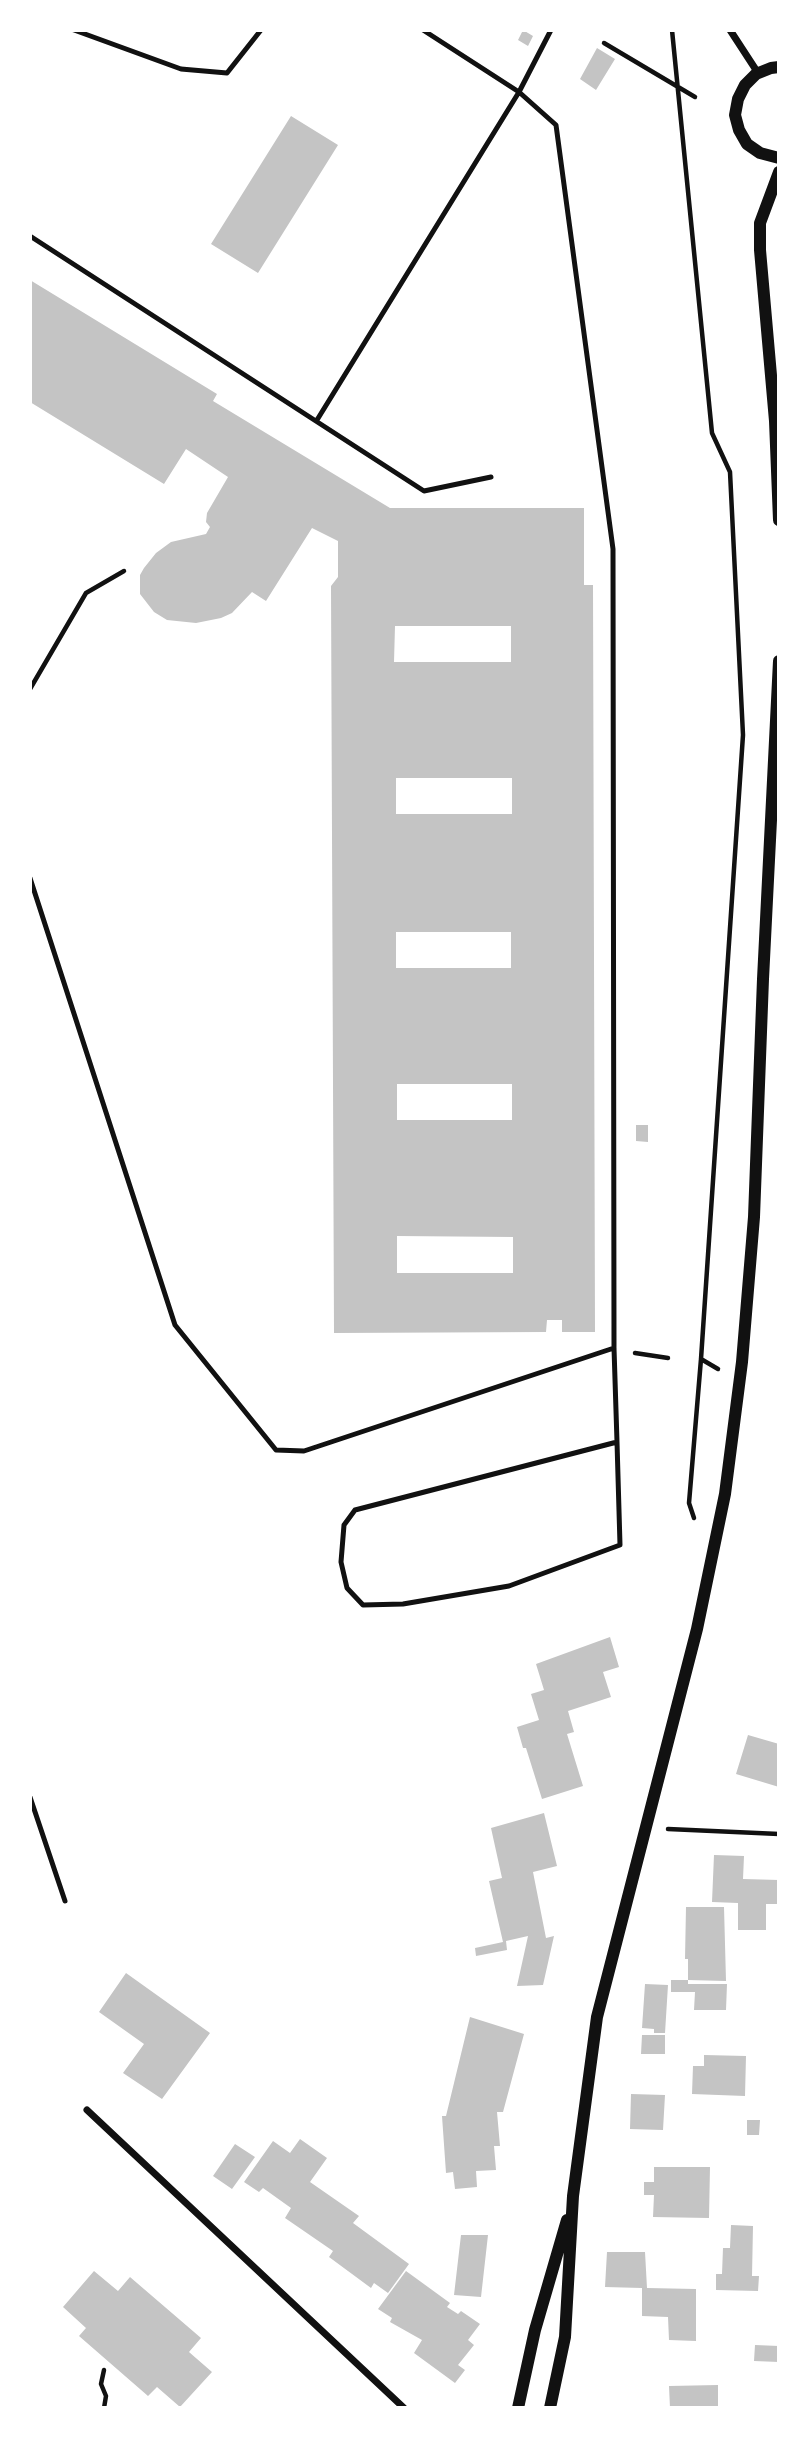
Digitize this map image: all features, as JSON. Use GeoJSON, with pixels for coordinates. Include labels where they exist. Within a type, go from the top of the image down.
{"type":"FeatureCollection","features":[{"type":"Feature","properties":{"kind":"street"},"geometry":{"type":"LineString","coordinates":[[730,30],[758,73]]}},
{"type":"Feature","properties":{"kind":"street"},"geometry":{"type":"LineString","coordinates":[[779,67],[758,73],[745,85],[738,99],[735,115],[747,144],[760,153],[779,158]]}},
{"type":"Feature","properties":{"kind":"street"},"geometry":{"type":"LineString","coordinates":[[779,172],[760,223],[773,351],[779,520]]}},
{"type":"Feature","properties":{"kind":"street"},"geometry":{"type":"LineString","coordinates":[[551,2408],[565,2337],[573,2196],[597,2017],[696,1629],[725,1494],[742,1362],[754,1217],[762,979],[776,791],[779,661]]}},
{"type":"Feature","properties":{"kind":"street"},"geometry":{"type":"LineString","coordinates":[[87,2110],[404,2408]]}},
{"type":"Feature","properties":{"kind":"street"},"geometry":{"type":"LineString","coordinates":[[517,2408],[535,2330],[573,2196]]}},
{"type":"Feature","properties":{"kind":"lane"},"geometry":{"type":"LineString","coordinates":[[74,30],[181,69],[227,73],[261,30]]}},
{"type":"Feature","properties":{"kind":"lane"},"geometry":{"type":"LineString","coordinates":[[423,30],[519,92],[556,125],[613,549],[614,1348],[617,1442],[620,1545],[509,1586],[403,1604],[363,1605],[347,1588],[341,1562],[344,1525],[355,1510],[617,1442]]}},
{"type":"Feature","properties":{"kind":"lane"},"geometry":{"type":"LineString","coordinates":[[317,420],[519,92],[551,30]]}},
{"type":"Feature","properties":{"kind":"lane"},"geometry":{"type":"LineString","coordinates":[[30,236],[424,491],[491,477]]}},
{"type":"Feature","properties":{"kind":"lane"},"geometry":{"type":"LineString","coordinates":[[30,878],[175,1325],[276,1450],[304,1451],[614,1348]]}},
{"type":"Feature","properties":{"kind":"lane"},"geometry":{"type":"LineString","coordinates":[[30,1797],[65,1901]]}},
{"type":"Feature","properties":{"kind":"path"},"geometry":{"type":"LineString","coordinates":[[672,30],[712,433],[730,472],[743,735],[689,1503],[694,1519]]}},
{"type":"Feature","properties":{"kind":"path"},"geometry":{"type":"LineString","coordinates":[[604,43],[695,97]]}},
{"type":"Feature","properties":{"kind":"path"},"geometry":{"type":"LineString","coordinates":[[30,689],[86,593],[124,570]]}},
{"type":"Feature","properties":{"kind":"path"},"geometry":{"type":"LineString","coordinates":[[614,1348],[668,1358]]}},
{"type":"Feature","properties":{"kind":"path"},"geometry":{"type":"LineString","coordinates":[[667,1829],[779,1834]]}},
{"type":"Feature","properties":{"kind":"path"},"geometry":{"type":"LineString","coordinates":[[104,2370],[101,2384],[106,2396],[104,2408]]}},
{"type":"Feature","properties":{"kind":"building"},"geometry":{"type":"Polygon","coordinates":[[[523,30],[533,36],[528,46],[518,40],[523,30]]]}},
{"type":"Feature","properties":{"kind":"building"},"geometry":{"type":"Polygon","coordinates":[[[597,48],[615,59],[596,90],[580,79],[597,48]]]}},
{"type":"Feature","properties":{"kind":"building"},"geometry":{"type":"Polygon","coordinates":[[[291,116],[338,145],[258,273],[211,244],[291,116]]]}},
{"type":"Feature","properties":{"kind":"building"},"geometry":{"type":"Polygon","coordinates":[[[30,280],[217,394],[213,401],[390,508],[584,508],[584,585],[593,585],[595,1332],[562,1332],[562,1320],[547,1320],[546,1332],[334,1333],[331,586],[338,577],[338,541],[312,528],[266,601],[252,592],[232,613],[221,618],[196,623],[167,620],[154,612],[140,594],[140,575],[156,553],[171,542],[206,534],[210,527],[206,522],[207,513],[228,477],[186,449],[164,484],[30,402],[30,280]],[[395,626],[394,662],[511,662],[511,626],[395,626]],[[396,778],[396,814],[512,814],[512,778],[396,778]],[[396,932],[396,968],[511,968],[511,932],[396,932]],[[397,1084],[397,1120],[512,1120],[512,1084],[397,1084]],[[397,1236],[397,1273],[513,1273],[513,1237],[397,1236]]]}},
{"type":"Feature","properties":{"kind":"building"},"geometry":{"type":"Polygon","coordinates":[[[636,1125],[648,1125],[648,1142],[636,1141],[636,1125]]]}},
{"type":"Feature","properties":{"kind":"building"},"geometry":{"type":"Polygon","coordinates":[[[610,1637],[619,1667],[603,1672],[611,1697],[568,1711],[574,1732],[567,1734],[583,1786],[542,1799],[517,1727],[539,1720],[531,1694],[544,1690],[536,1664],[610,1637]]]}},
{"type":"Feature","properties":{"kind":"building"},"geometry":{"type":"Polygon","coordinates":[[[748,1735],[779,1744],[779,1787],[736,1774],[748,1735]]]}},
{"type":"Feature","properties":{"kind":"building"},"geometry":{"type":"Polygon","coordinates":[[[544,1813],[557,1866],[533,1872],[546,1938],[554,1936],[543,1985],[517,1986],[528,1936],[506,1941],[507,1950],[476,1956],[475,1948],[503,1942],[489,1881],[502,1878],[491,1828],[544,1813]]]}},
{"type":"Feature","properties":{"kind":"building"},"geometry":{"type":"Polygon","coordinates":[[[714,1855],[744,1856],[743,1879],[779,1880],[777,1904],[766,1904],[766,1930],[738,1930],[738,1903],[712,1902],[714,1855]]]}},
{"type":"Feature","properties":{"kind":"building"},"geometry":{"type":"Polygon","coordinates":[[[686,1907],[724,1907],[726,1981],[688,1980],[688,1959],[685,1959],[686,1907]]]}},
{"type":"Feature","properties":{"kind":"building"},"geometry":{"type":"Polygon","coordinates":[[[126,1973],[210,2033],[162,2099],[123,2073],[144,2044],[99,2012],[126,1973]]]}},
{"type":"Feature","properties":{"kind":"building"},"geometry":{"type":"Polygon","coordinates":[[[671,1980],[688,1980],[688,1984],[727,1984],[726,2010],[694,2010],[695,1992],[671,1992],[671,1980]]]}},
{"type":"Feature","properties":{"kind":"building"},"geometry":{"type":"Polygon","coordinates":[[[645,1984],[668,1985],[665,2033],[654,2033],[654,2029],[642,2028],[645,1984]]]}},
{"type":"Feature","properties":{"kind":"building"},"geometry":{"type":"Polygon","coordinates":[[[470,2017],[524,2034],[503,2112],[497,2112],[500,2146],[494,2146],[496,2170],[476,2171],[477,2187],[455,2189],[453,2172],[446,2173],[442,2116],[446,2116],[470,2017]]]}},
{"type":"Feature","properties":{"kind":"building"},"geometry":{"type":"Polygon","coordinates":[[[642,2035],[665,2035],[665,2054],[641,2054],[642,2035]]]}},
{"type":"Feature","properties":{"kind":"building"},"geometry":{"type":"Polygon","coordinates":[[[704,2055],[746,2056],[745,2096],[692,2094],[693,2066],[704,2066],[704,2055]]]}},
{"type":"Feature","properties":{"kind":"building"},"geometry":{"type":"Polygon","coordinates":[[[631,2094],[665,2095],[663,2130],[630,2129],[631,2094]]]}},
{"type":"Feature","properties":{"kind":"building"},"geometry":{"type":"Polygon","coordinates":[[[747,2120],[760,2120],[759,2135],[747,2135],[747,2120]]]}},
{"type":"Feature","properties":{"kind":"building"},"geometry":{"type":"Polygon","coordinates":[[[300,2139],[327,2158],[310,2182],[359,2216],[353,2223],[409,2264],[388,2293],[374,2283],[371,2288],[329,2257],[333,2251],[285,2218],[291,2208],[263,2188],[259,2192],[244,2182],[273,2141],[290,2153],[300,2139]]]}},
{"type":"Feature","properties":{"kind":"building"},"geometry":{"type":"Polygon","coordinates":[[[235,2144],[255,2157],[232,2189],[213,2176],[235,2144]]]}},
{"type":"Feature","properties":{"kind":"building"},"geometry":{"type":"Polygon","coordinates":[[[654,2167],[710,2167],[709,2218],[653,2217],[654,2195],[644,2195],[644,2182],[654,2182],[654,2167]]]}},
{"type":"Feature","properties":{"kind":"building"},"geometry":{"type":"Polygon","coordinates":[[[731,2225],[753,2226],[752,2276],[759,2276],[758,2291],[716,2290],[716,2274],[722,2274],[723,2248],[730,2248],[731,2225]]]}},
{"type":"Feature","properties":{"kind":"building"},"geometry":{"type":"Polygon","coordinates":[[[461,2235],[488,2235],[481,2297],[454,2295],[461,2235]]]}},
{"type":"Feature","properties":{"kind":"building"},"geometry":{"type":"Polygon","coordinates":[[[607,2252],[645,2252],[647,2288],[696,2289],[696,2341],[669,2340],[668,2317],[642,2316],[642,2288],[605,2287],[607,2252]]]}},
{"type":"Feature","properties":{"kind":"building"},"geometry":{"type":"Polygon","coordinates":[[[94,2271],[118,2291],[130,2277],[201,2338],[189,2352],[212,2372],[180,2407],[157,2387],[148,2396],[79,2336],[86,2328],[63,2307],[94,2271]]]}},
{"type":"Feature","properties":{"kind":"building"},"geometry":{"type":"Polygon","coordinates":[[[406,2271],[450,2303],[447,2307],[458,2314],[461,2311],[480,2324],[468,2340],[474,2345],[458,2365],[465,2370],[455,2383],[414,2353],[422,2340],[390,2322],[392,2318],[378,2309],[406,2271]]]}},
{"type":"Feature","properties":{"kind":"building"},"geometry":{"type":"Polygon","coordinates":[[[755,2345],[779,2346],[779,2362],[754,2361],[755,2345]]]}},
{"type":"Feature","properties":{"kind":"building"},"geometry":{"type":"Polygon","coordinates":[[[718,2385],[718,2408],[670,2408],[669,2386],[718,2385]]]}}]}
